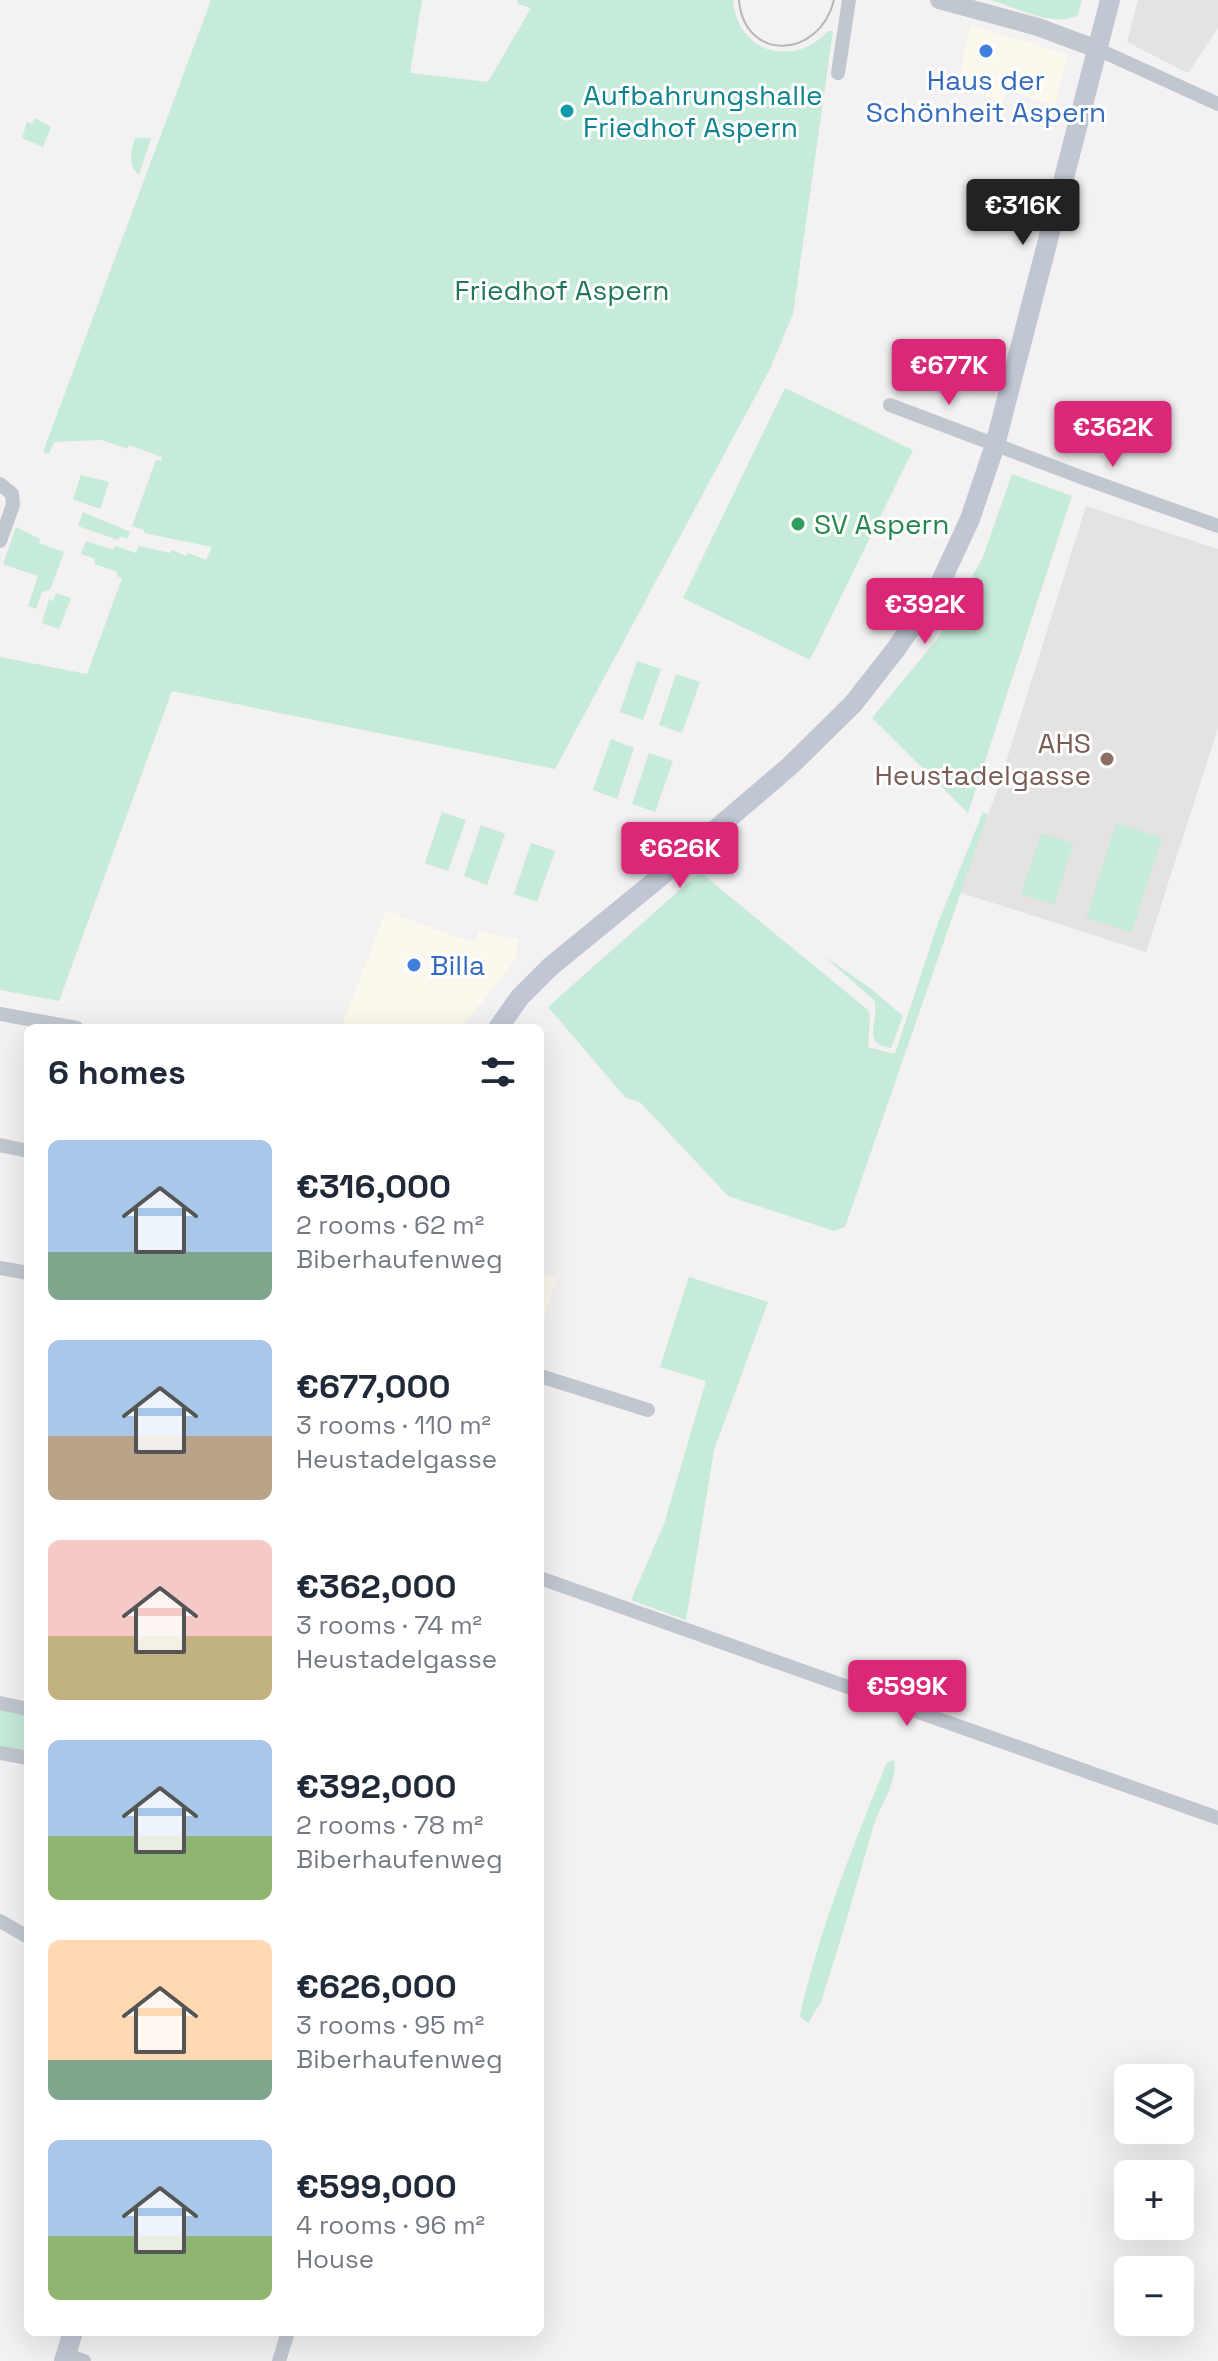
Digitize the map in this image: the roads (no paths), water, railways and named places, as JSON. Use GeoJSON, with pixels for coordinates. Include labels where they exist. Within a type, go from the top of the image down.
{"type":"FeatureCollection","features":[{"type":"Feature","properties":{"kind":"main road"},"geometry":{"type":"LineString","coordinates":[[501,1024],[537,979],[791,765],[853,704],[937,590],[970,519],[995,445],[1110,0]]}},
{"type":"Feature","properties":{"kind":"main road"},"geometry":{"type":"LineString","coordinates":[[71,2359],[73,2336]]}},
{"type":"Feature","properties":{"kind":"street"},"geometry":{"type":"LineString","coordinates":[[838,73],[849,0]]}},
{"type":"Feature","properties":{"kind":"street"},"geometry":{"type":"LineString","coordinates":[[939,0],[1038,27],[1097,49],[1218,104]]}},
{"type":"Feature","properties":{"kind":"street"},"geometry":{"type":"LineString","coordinates":[[890,405],[1218,526]]}},
{"type":"Feature","properties":{"kind":"street"},"geometry":{"type":"LineString","coordinates":[[0,484],[12,494],[13,505],[0,541]]}},
{"type":"Feature","properties":{"kind":"street"},"geometry":{"type":"LineString","coordinates":[[0,1014],[55,1024]]}},
{"type":"Feature","properties":{"kind":"street"},"geometry":{"type":"LineString","coordinates":[[0,1145],[24,1150]]}},
{"type":"Feature","properties":{"kind":"street"},"geometry":{"type":"LineString","coordinates":[[0,1268],[24,1272]]}},
{"type":"Feature","properties":{"kind":"street"},"geometry":{"type":"LineString","coordinates":[[544,1377],[648,1410]]}},
{"type":"Feature","properties":{"kind":"street"},"geometry":{"type":"LineString","coordinates":[[544,1579],[1218,1818]]}},
{"type":"Feature","properties":{"kind":"street"},"geometry":{"type":"LineString","coordinates":[[0,1703],[24,1708]]}},
{"type":"Feature","properties":{"kind":"street"},"geometry":{"type":"LineString","coordinates":[[0,1753],[24,1757]]}},
{"type":"Feature","properties":{"kind":"street"},"geometry":{"type":"LineString","coordinates":[[0,1921],[24,1935]]}},
{"type":"Feature","properties":{"kind":"street"},"geometry":{"type":"LineString","coordinates":[[279,2361],[287,2336]]}},
{"type":"Feature","properties":{"kind":"tram line"},"geometry":{"type":"LineString","coordinates":[[739,0],[744,20],[754,35],[767,43],[783,46],[799,43],[814,34],[826,20],[834,0]]}},
{"type":"Feature","properties":{"kind":"place","name":"Haus der Schönheit Aspern"},"geometry":{"type":"Point","coordinates":[986,51]}},
{"type":"Feature","properties":{"kind":"place","name":"Aufbahrungshalle Friedhof Aspern"},"geometry":{"type":"Point","coordinates":[567,111]}},
{"type":"Feature","properties":{"kind":"place","name":"SV Aspern"},"geometry":{"type":"Point","coordinates":[798,524]}},
{"type":"Feature","properties":{"kind":"place","name":"AHS Heustadelgasse"},"geometry":{"type":"Point","coordinates":[1107,759]}},
{"type":"Feature","properties":{"kind":"place","name":"Billa"},"geometry":{"type":"Point","coordinates":[414,965]}},
{"type":"Feature","properties":{"kind":"park label","name":"Friedhof Aspern"},"geometry":{"type":"Point","coordinates":[562,290]}}]}
